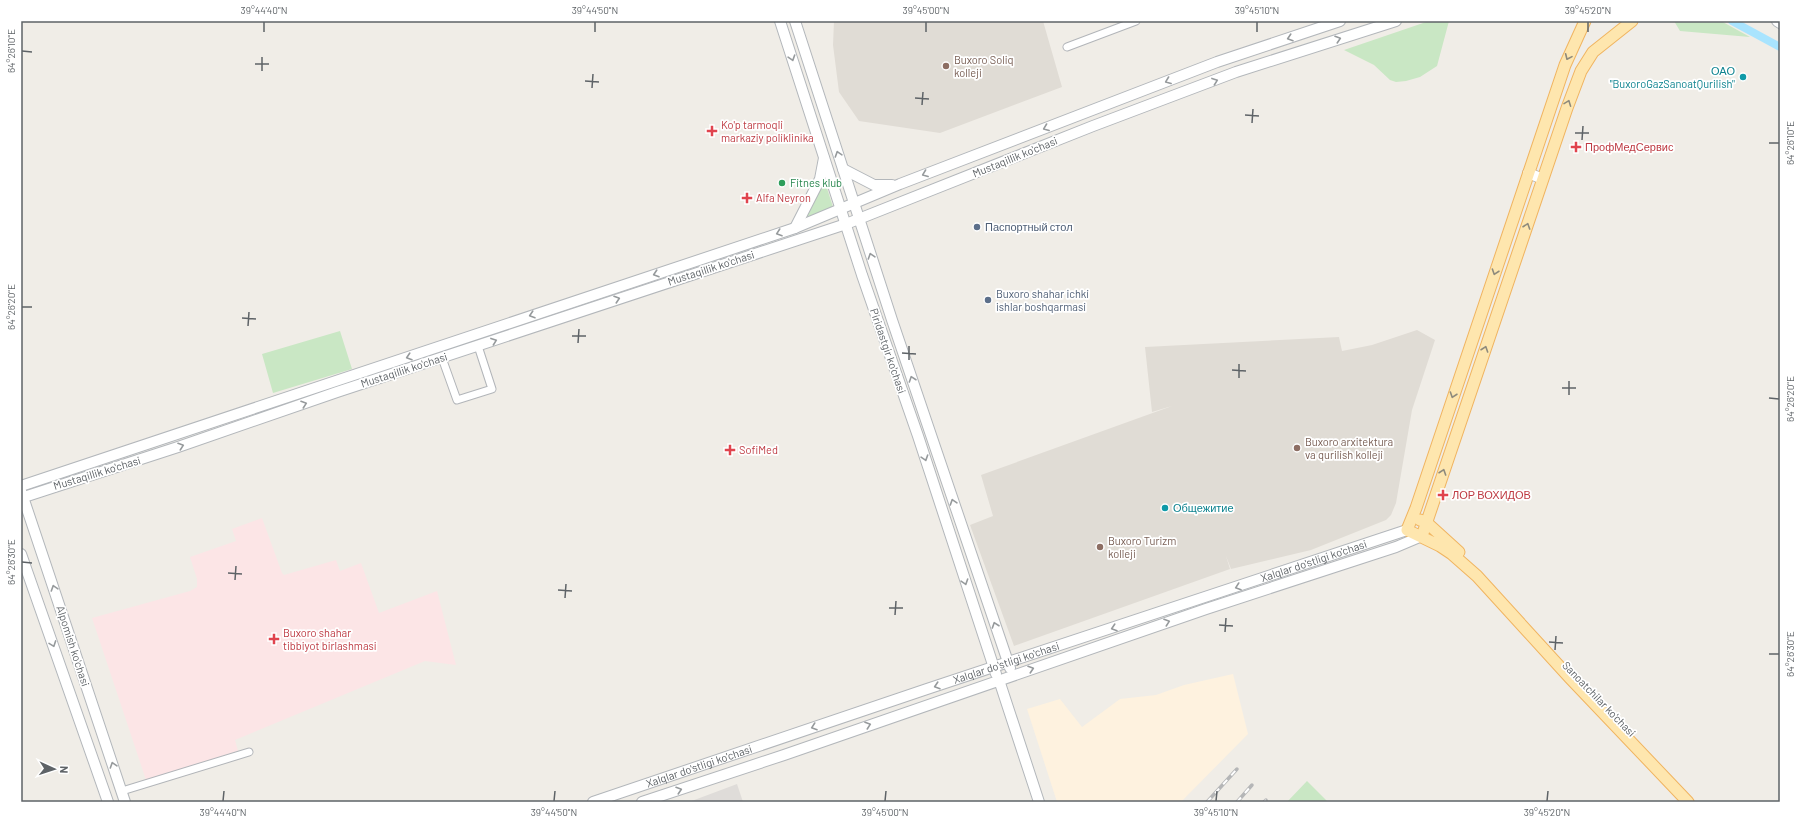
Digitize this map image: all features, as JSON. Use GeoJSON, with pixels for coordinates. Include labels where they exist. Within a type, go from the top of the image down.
{"type":"FeatureCollection","features":[{"type":"Feature","properties":{"kind":"main road","name":"Piridastgir ko'chasi"},"geometry":{"type":"LineString","coordinates":[[780,21],[824,158],[1039,802]]}},
{"type":"Feature","properties":{"kind":"main road","name":"Piridastgir ko'chasi"},"geometry":{"type":"LineString","coordinates":[[795,21],[929,431],[1013,675]]}},
{"type":"Feature","properties":{"kind":"main road","name":"Mustaqillik ko'chasi"},"geometry":{"type":"LineString","coordinates":[[21,486],[794,228],[900,184],[1217,62],[1317,26],[1340,21]]}},
{"type":"Feature","properties":{"kind":"main road","name":"Mustaqillik ko'chasi"},"geometry":{"type":"LineString","coordinates":[[22,495],[163,452],[558,318],[846,224],[1236,72],[1396,21]]}},
{"type":"Feature","properties":{"kind":"main road"},"geometry":{"type":"LineString","coordinates":[[1407,530],[1565,65],[1584,21]]}},
{"type":"Feature","properties":{"kind":"main road"},"geometry":{"type":"LineString","coordinates":[[1422,536],[1581,71],[1593,52],[1632,21]]}},
{"type":"Feature","properties":{"kind":"main road"},"geometry":{"type":"LineString","coordinates":[[1317,26],[1317,46]]}},
{"type":"Feature","properties":{"kind":"main road"},"geometry":{"type":"LineString","coordinates":[[1120,99],[1126,114]]}},
{"type":"Feature","properties":{"kind":"main road"},"geometry":{"type":"LineString","coordinates":[[794,228],[820,179],[824,158]]}},
{"type":"Feature","properties":{"kind":"main road"},"geometry":{"type":"LineString","coordinates":[[843,169],[874,185],[886,186],[900,184]]}},
{"type":"Feature","properties":{"kind":"main road"},"geometry":{"type":"LineString","coordinates":[[1528,173],[1543,179]]}},
{"type":"Feature","properties":{"kind":"main road"},"geometry":{"type":"LineString","coordinates":[[708,257],[712,267]]}},
{"type":"Feature","properties":{"kind":"main road"},"geometry":{"type":"LineString","coordinates":[[554,308],[558,318]]}},
{"type":"Feature","properties":{"kind":"main road"},"geometry":{"type":"LineString","coordinates":[[344,378],[348,389]]}},
{"type":"Feature","properties":{"kind":"main road"},"geometry":{"type":"LineString","coordinates":[[918,436],[929,431]]}},
{"type":"Feature","properties":{"kind":"main road"},"geometry":{"type":"LineString","coordinates":[[159,439],[163,452]]}},
{"type":"Feature","properties":{"kind":"main road","name":"Alpomish ko'chasi"},"geometry":{"type":"LineString","coordinates":[[22,495],[125,802]]}},
{"type":"Feature","properties":{"kind":"main road","name":"Sanoatchilar ko'chasi"},"geometry":{"type":"LineString","coordinates":[[1412,517],[1426,522],[1484,576],[1697,802]]}},
{"type":"Feature","properties":{"kind":"main road","name":"Sanoatchilar ko'chasi"},"geometry":{"type":"LineString","coordinates":[[1407,530],[1422,536],[1452,554],[1477,576],[1556,663],[1688,802]]}},
{"type":"Feature","properties":{"kind":"main road","name":"Xalqlar do'stligi ko'chasi"},"geometry":{"type":"LineString","coordinates":[[593,802],[1407,530]]}},
{"type":"Feature","properties":{"kind":"main road","name":"Xalqlar do'stligi ko'chasi"},"geometry":{"type":"LineString","coordinates":[[642,802],[1206,609],[1396,547],[1422,536]]}},
{"type":"Feature","properties":{"kind":"main road","name":"Alpomish ko'chasi"},"geometry":{"type":"LineString","coordinates":[[21,554],[108,802]]}},
{"type":"Feature","properties":{"kind":"street"},"geometry":{"type":"LineString","coordinates":[[1067,47],[1136,21]]}},
{"type":"Feature","properties":{"kind":"street"},"geometry":{"type":"LineString","coordinates":[[442,358],[457,400],[471,396],[492,389],[478,346]]}},
{"type":"Feature","properties":{"kind":"street"},"geometry":{"type":"LineString","coordinates":[[122,791],[249,752]]}},
{"type":"Feature","properties":{"kind":"shaded area","name":"Buxoro Soliq kolleji"},"geometry":{"type":"Polygon","coordinates":[[[834,21],[1043,21],[1062,87],[940,133],[859,121],[839,92],[833,45],[834,21]]]}},
{"type":"Feature","properties":{"kind":"shaded area"},"geometry":{"type":"Polygon","coordinates":[[[1417,330],[1435,340],[1412,410],[1396,503],[1391,515],[1386,520],[1311,550],[1231,569],[1226,556],[1230,569],[1014,646],[970,525],[993,516],[981,475],[1172,406],[1152,412],[1145,347],[1339,337],[1342,351],[1372,345],[1417,330]]]}},
{"type":"Feature","properties":{"kind":"shaded area","name":"Buxoro shahar tibbiyot birlashmasi"},"geometry":{"type":"Polygon","coordinates":[[[262,518],[284,575],[336,560],[340,571],[361,563],[379,613],[437,591],[456,665],[425,661],[235,740],[238,751],[146,780],[92,618],[190,591],[197,587],[197,579],[190,557],[236,541],[232,529],[262,518]]]}},
{"type":"Feature","properties":{"kind":"shaded area"},"geometry":{"type":"Polygon","coordinates":[[[1233,674],[1248,734],[1181,802],[1057,802],[1027,709],[1060,699],[1082,727],[1120,699],[1156,695],[1184,685],[1233,674]]]}},
{"type":"Feature","properties":{"kind":"shaded area"},"geometry":{"type":"Polygon","coordinates":[[[737,784],[743,802],[689,802],[737,784]]]}},
{"type":"Feature","properties":{"kind":"green space"},"geometry":{"type":"Polygon","coordinates":[[[1429,21],[1449,21],[1437,66],[1420,77],[1396,82],[1390,80],[1374,65],[1344,50],[1429,21]]]}},
{"type":"Feature","properties":{"kind":"green space"},"geometry":{"type":"Polygon","coordinates":[[[1674,21],[1721,21],[1750,37],[1680,31],[1674,21]]]}},
{"type":"Feature","properties":{"kind":"green space"},"geometry":{"type":"Polygon","coordinates":[[[824,179],[833,207],[801,221],[824,179]]]}},
{"type":"Feature","properties":{"kind":"green space"},"geometry":{"type":"Polygon","coordinates":[[[340,331],[352,369],[273,393],[262,354],[340,331]]]}},
{"type":"Feature","properties":{"kind":"green space"},"geometry":{"type":"Polygon","coordinates":[[[1307,781],[1328,802],[1287,802],[1307,781]]]}},
{"type":"Feature","properties":{"kind":"waterway"},"geometry":{"type":"LineString","coordinates":[[1732,21],[1780,47]]}},
{"type":"Feature","properties":{"kind":"railway"},"geometry":{"type":"LineString","coordinates":[[1207,802],[1237,769]]}},
{"type":"Feature","properties":{"kind":"railway"},"geometry":{"type":"LineString","coordinates":[[1237,802],[1252,785]]}},
{"type":"Feature","properties":{"kind":"place","name":"Buxoro Soliq kolleji"},"geometry":{"type":"Point","coordinates":[946,66]}},
{"type":"Feature","properties":{"kind":"place","name":"ОАО \"BuxoroGazSanoatQurilish\""},"geometry":{"type":"Point","coordinates":[1743,77]}},
{"type":"Feature","properties":{"kind":"place","name":"Ko'p tarmoqli markaziy poliklinika"},"geometry":{"type":"Point","coordinates":[712,131]}},
{"type":"Feature","properties":{"kind":"place","name":"ПрофМедСервис"},"geometry":{"type":"Point","coordinates":[1576,147]}},
{"type":"Feature","properties":{"kind":"place","name":"Fitnes klub"},"geometry":{"type":"Point","coordinates":[782,183]}},
{"type":"Feature","properties":{"kind":"place","name":"Alfa Neyron"},"geometry":{"type":"Point","coordinates":[747,198]}},
{"type":"Feature","properties":{"kind":"place","name":"Паспортный стол"},"geometry":{"type":"Point","coordinates":[977,227]}},
{"type":"Feature","properties":{"kind":"place","name":"Buxoro shahar ichki ishlar boshqarmasi"},"geometry":{"type":"Point","coordinates":[988,300]}},
{"type":"Feature","properties":{"kind":"place","name":"Buxoro arxitektura va qurilish kolleji"},"geometry":{"type":"Point","coordinates":[1297,448]}},
{"type":"Feature","properties":{"kind":"place","name":"SofiMed"},"geometry":{"type":"Point","coordinates":[730,450]}},
{"type":"Feature","properties":{"kind":"place","name":"ЛОР ВОХИДОВ"},"geometry":{"type":"Point","coordinates":[1443,495]}},
{"type":"Feature","properties":{"kind":"place","name":"Общежитие"},"geometry":{"type":"Point","coordinates":[1165,508]}},
{"type":"Feature","properties":{"kind":"place","name":"Buxoro Turizm kolleji"},"geometry":{"type":"Point","coordinates":[1100,547]}},
{"type":"Feature","properties":{"kind":"place","name":"Buxoro shahar tibbiyot birlashmasi"},"geometry":{"type":"Point","coordinates":[274,639]}}]}
